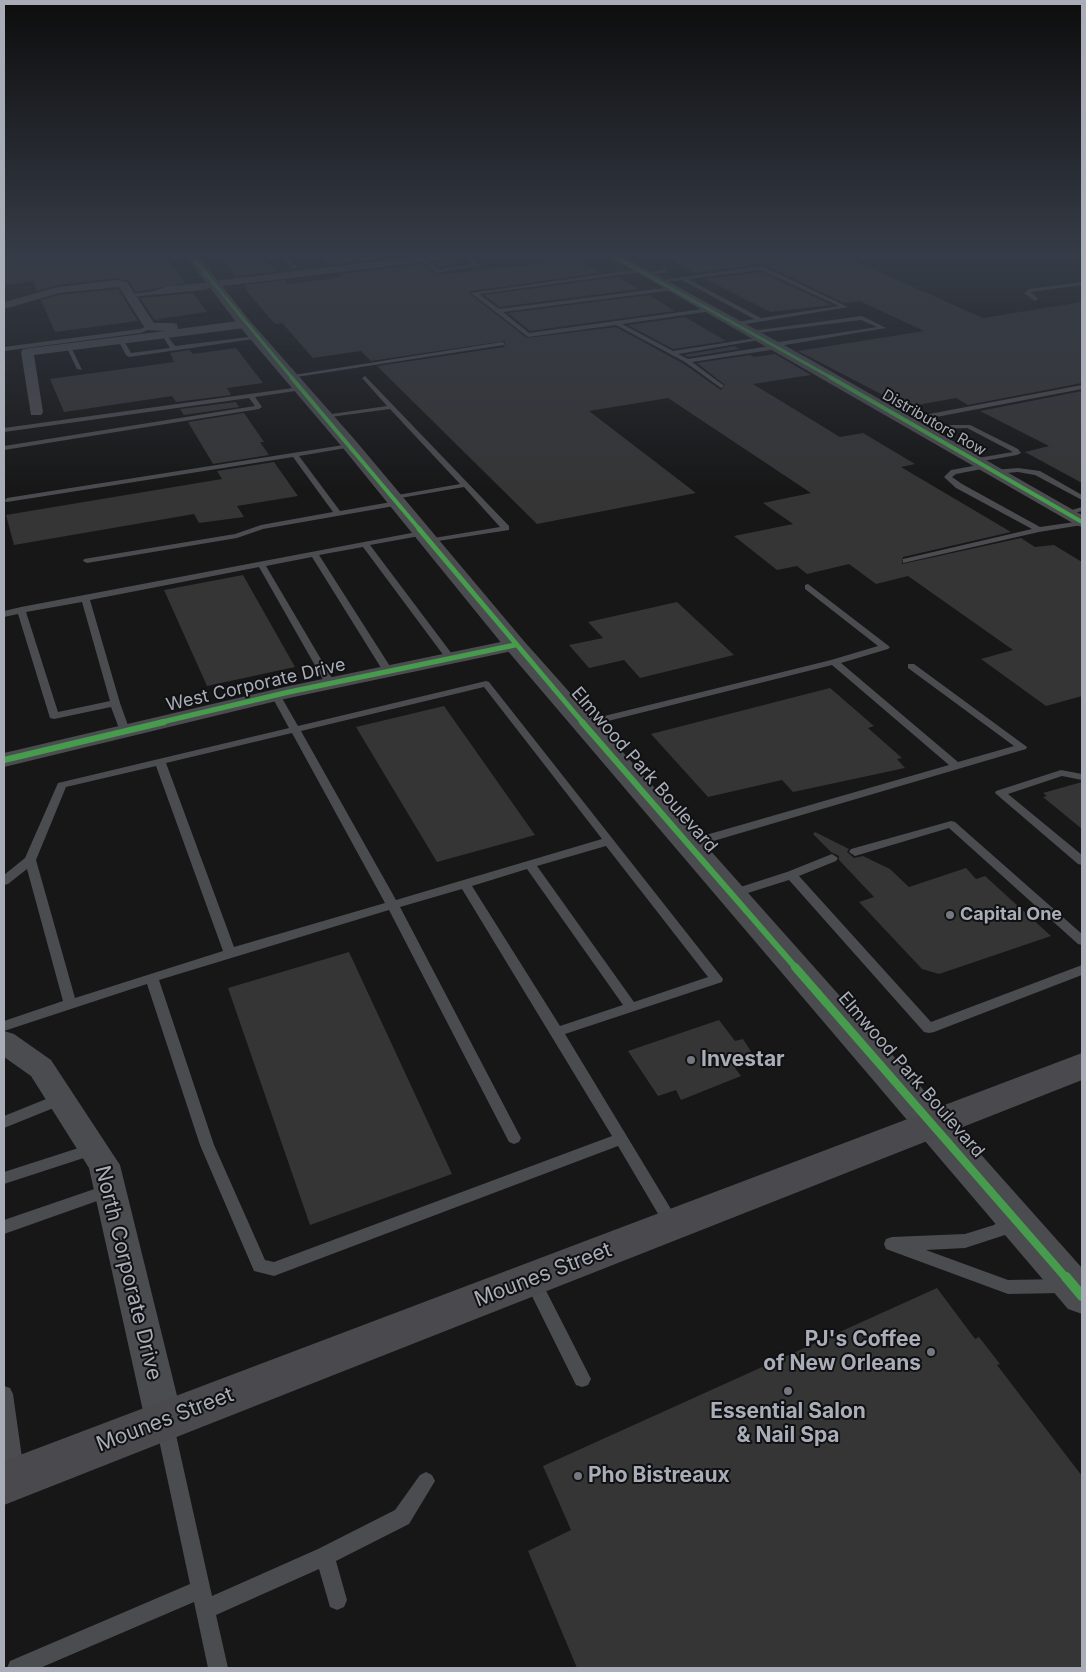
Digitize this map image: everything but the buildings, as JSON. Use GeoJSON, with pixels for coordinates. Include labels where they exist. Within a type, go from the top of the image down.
{"type":"FeatureCollection","features":[{"type":"Feature","properties":{"kind":"main road","name":"Mounes Street"},"geometry":{"type":"LineString","coordinates":[[10,1481],[164,1420],[935,1125],[1082,1066]]}},
{"type":"Feature","properties":{"kind":"street"},"geometry":{"type":"LineString","coordinates":[[36,412],[27,352],[165,335]]}},
{"type":"Feature","properties":{"kind":"street","name":"Elmwood Park Boulevard"},"geometry":{"type":"LineString","coordinates":[[255,335],[350,446],[515,645],[1078,1291]]}},
{"type":"Feature","properties":{"kind":"street","name":"Distributors Row"},"geometry":{"type":"LineString","coordinates":[[755,335],[1082,523]]}},
{"type":"Feature","properties":{"kind":"street","name":"West Corporate Drive"},"geometry":{"type":"LineString","coordinates":[[4,760],[276,695],[515,645]]}},
{"type":"Feature","properties":{"kind":"street","name":"North Corporate Drive"},"geometry":{"type":"LineString","coordinates":[[4,1042],[41,1068],[104,1165],[164,1420]]}},
{"type":"Feature","properties":{"kind":"lane"},"geometry":{"type":"LineString","coordinates":[[4,349],[111,335]]}},
{"type":"Feature","properties":{"kind":"lane"},"geometry":{"type":"LineString","coordinates":[[165,335],[173,348]]}},
{"type":"Feature","properties":{"kind":"lane"},"geometry":{"type":"LineString","coordinates":[[121,340],[130,355],[173,348],[217,335]]}},
{"type":"Feature","properties":{"kind":"lane"},"geometry":{"type":"LineString","coordinates":[[640,335],[687,361],[721,386]]}},
{"type":"Feature","properties":{"kind":"lane"},"geometry":{"type":"LineString","coordinates":[[687,361],[791,335]]}},
{"type":"Feature","properties":{"kind":"lane"},"geometry":{"type":"LineString","coordinates":[[672,353],[820,335]]}},
{"type":"Feature","properties":{"kind":"lane"},"geometry":{"type":"LineString","coordinates":[[4,430],[250,395],[295,382],[502,344]]}},
{"type":"Feature","properties":{"kind":"lane"},"geometry":{"type":"LineString","coordinates":[[68,347],[80,369]]}},
{"type":"Feature","properties":{"kind":"lane"},"geometry":{"type":"LineString","coordinates":[[4,614],[365,544],[506,528],[365,378]]}},
{"type":"Feature","properties":{"kind":"lane"},"geometry":{"type":"LineString","coordinates":[[905,421],[1082,387]]}},
{"type":"Feature","properties":{"kind":"lane"},"geometry":{"type":"LineString","coordinates":[[4,448],[259,407],[250,395]]}},
{"type":"Feature","properties":{"kind":"lane"},"geometry":{"type":"LineString","coordinates":[[325,417],[392,407]]}},
{"type":"Feature","properties":{"kind":"lane"},"geometry":{"type":"LineString","coordinates":[[924,416],[942,427],[968,426],[1016,450],[1017,454],[984,467],[954,472],[948,477],[959,486],[1038,530]]}},
{"type":"Feature","properties":{"kind":"lane"},"geometry":{"type":"LineString","coordinates":[[7,500],[350,446]]}},
{"type":"Feature","properties":{"kind":"lane"},"geometry":{"type":"LineString","coordinates":[[294,454],[339,514]]}},
{"type":"Feature","properties":{"kind":"lane"},"geometry":{"type":"LineString","coordinates":[[984,467],[1037,472],[1082,498]]}},
{"type":"Feature","properties":{"kind":"lane"},"geometry":{"type":"LineString","coordinates":[[87,561],[236,536],[262,527],[339,514],[464,485]]}},
{"type":"Feature","properties":{"kind":"lane"},"geometry":{"type":"LineString","coordinates":[[1066,513],[1082,509]]}},
{"type":"Feature","properties":{"kind":"lane"},"geometry":{"type":"LineString","coordinates":[[906,561],[1038,530],[1082,523]]}},
{"type":"Feature","properties":{"kind":"lane"},"geometry":{"type":"LineString","coordinates":[[365,544],[450,658]]}},
{"type":"Feature","properties":{"kind":"lane"},"geometry":{"type":"LineString","coordinates":[[314,554],[388,671]]}},
{"type":"Feature","properties":{"kind":"lane"},"geometry":{"type":"LineString","coordinates":[[261,564],[330,683]]}},
{"type":"Feature","properties":{"kind":"lane"},"geometry":{"type":"LineString","coordinates":[[584,724],[834,662],[885,647],[808,587]]}},
{"type":"Feature","properties":{"kind":"lane"},"geometry":{"type":"LineString","coordinates":[[85,598],[125,731]]}},
{"type":"Feature","properties":{"kind":"lane"},"geometry":{"type":"LineString","coordinates":[[21,610],[54,716],[116,703]]}},
{"type":"Feature","properties":{"kind":"lane"},"geometry":{"type":"LineString","coordinates":[[834,662],[956,766]]}},
{"type":"Feature","properties":{"kind":"lane"},"geometry":{"type":"LineString","coordinates":[[689,844],[1022,747],[911,666]]}},
{"type":"Feature","properties":{"kind":"lane"},"geometry":{"type":"LineString","coordinates":[[4,881],[30,860],[62,785],[486,684],[717,978],[557,1032]]}},
{"type":"Feature","properties":{"kind":"lane"},"geometry":{"type":"LineString","coordinates":[[276,695],[393,906],[514,1138]]}},
{"type":"Feature","properties":{"kind":"lane"},"geometry":{"type":"LineString","coordinates":[[160,761],[230,953]]}},
{"type":"Feature","properties":{"kind":"lane"},"geometry":{"type":"LineString","coordinates":[[1082,777],[1061,773],[1000,793],[1082,861]]}},
{"type":"Feature","properties":{"kind":"lane"},"geometry":{"type":"LineString","coordinates":[[855,852],[951,824],[1082,941]]}},
{"type":"Feature","properties":{"kind":"lane"},"geometry":{"type":"LineString","coordinates":[[4,1026],[151,977],[609,841]]}},
{"type":"Feature","properties":{"kind":"lane"},"geometry":{"type":"LineString","coordinates":[[732,894],[791,875],[832,858]]}},
{"type":"Feature","properties":{"kind":"lane"},"geometry":{"type":"LineString","coordinates":[[30,860],[70,1004]]}},
{"type":"Feature","properties":{"kind":"lane"},"geometry":{"type":"LineString","coordinates":[[530,864],[631,1007]]}},
{"type":"Feature","properties":{"kind":"lane"},"geometry":{"type":"LineString","coordinates":[[791,875],[929,1028],[1082,970]]}},
{"type":"Feature","properties":{"kind":"lane"},"geometry":{"type":"LineString","coordinates":[[465,884],[673,1225]]}},
{"type":"Feature","properties":{"kind":"lane"},"geometry":{"type":"LineString","coordinates":[[151,977],[207,1145],[260,1266],[274,1269],[621,1139]]}},
{"type":"Feature","properties":{"kind":"lane"},"geometry":{"type":"LineString","coordinates":[[4,1122],[61,1099]]}},
{"type":"Feature","properties":{"kind":"lane"},"geometry":{"type":"LineString","coordinates":[[4,1178],[94,1149]]}},
{"type":"Feature","properties":{"kind":"lane"},"geometry":{"type":"LineString","coordinates":[[4,1227],[110,1190]]}},
{"type":"Feature","properties":{"kind":"lane"},"geometry":{"type":"LineString","coordinates":[[1014,1217],[999,1230],[966,1241],[892,1244],[1008,1287],[1078,1291]]}},
{"type":"Feature","properties":{"kind":"lane"},"geometry":{"type":"LineString","coordinates":[[532,1279],[582,1379]]}},
{"type":"Feature","properties":{"kind":"lane"},"geometry":{"type":"LineString","coordinates":[[4,1394],[10,1481]]}},
{"type":"Feature","properties":{"kind":"lane"},"geometry":{"type":"LineString","coordinates":[[164,1420],[218,1668]]}},
{"type":"Feature","properties":{"kind":"lane"},"geometry":{"type":"LineString","coordinates":[[206,1609],[325,1556],[402,1517],[426,1482]]}},
{"type":"Feature","properties":{"kind":"lane"},"geometry":{"type":"LineString","coordinates":[[325,1556],[337,1600]]}},
{"type":"Feature","properties":{"kind":"lane"},"geometry":{"type":"LineString","coordinates":[[17,1668],[201,1589]]}},
{"type":"Feature","properties":{"kind":"cycle path"},"geometry":{"type":"LineString","coordinates":[[255,335],[349,444],[515,645],[1082,1296]]}},
{"type":"Feature","properties":{"kind":"cycle path"},"geometry":{"type":"LineString","coordinates":[[756,335],[1082,522]]}},
{"type":"Feature","properties":{"kind":"cycle path"},"geometry":{"type":"LineString","coordinates":[[4,760],[289,692],[515,645]]}},
{"type":"Feature","properties":{"kind":"place","name":"Capital One"},"geometry":{"type":"Point","coordinates":[950,915]}},
{"type":"Feature","properties":{"kind":"place","name":"Investar"},"geometry":{"type":"Point","coordinates":[691,1060]}},
{"type":"Feature","properties":{"kind":"place","name":"PJ's Coffee of New Orleans"},"geometry":{"type":"Point","coordinates":[931,1352]}},
{"type":"Feature","properties":{"kind":"place","name":"Essential Salon & Nail Spa"},"geometry":{"type":"Point","coordinates":[788,1391]}},
{"type":"Feature","properties":{"kind":"place","name":"Pho Bistreaux"},"geometry":{"type":"Point","coordinates":[578,1476]}}]}
